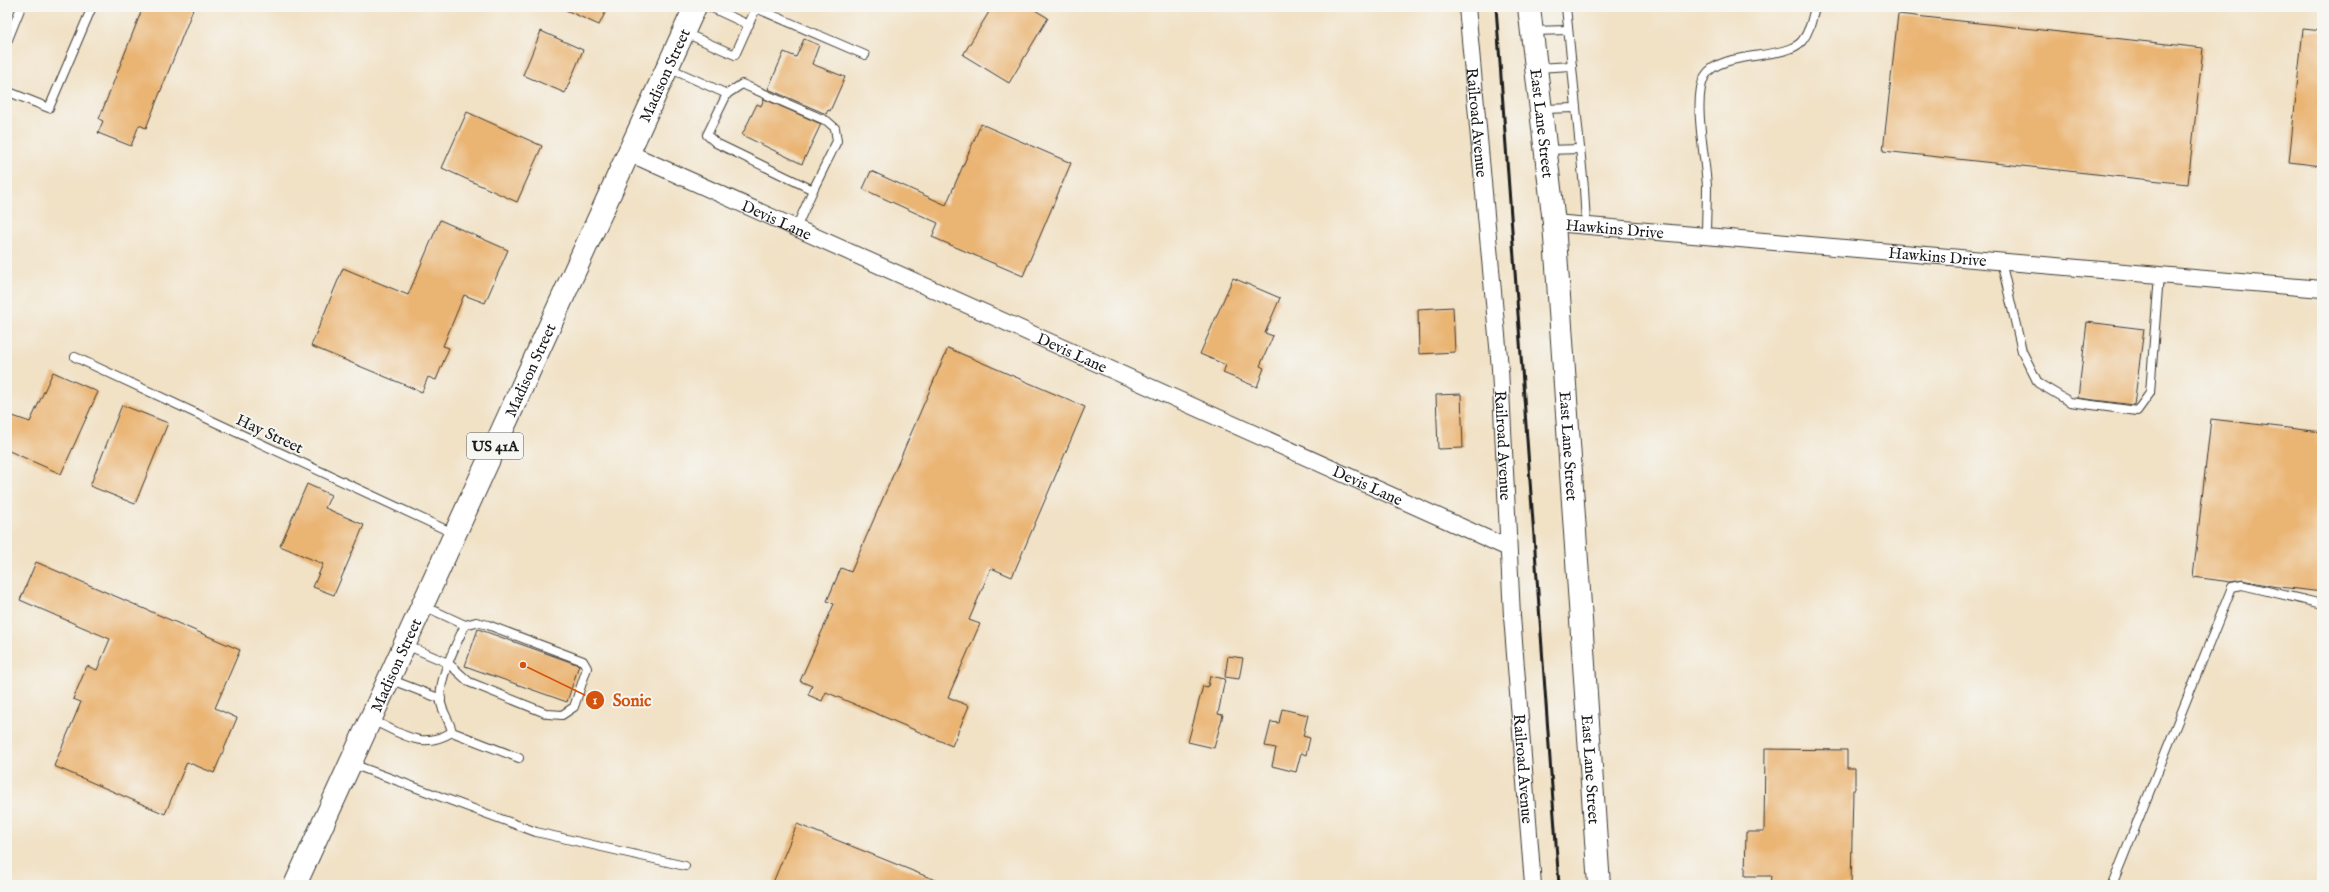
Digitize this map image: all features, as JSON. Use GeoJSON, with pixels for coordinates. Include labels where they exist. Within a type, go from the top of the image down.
{"type":"FeatureCollection","features":[{"type":"Feature","properties":{"kind":"main road","name":"Madison Street"},"geometry":{"type":"LineString","coordinates":[[295,885],[352,764],[404,643],[695,7]]}},
{"type":"Feature","properties":{"kind":"main road","name":"East Lane Street"},"geometry":{"type":"LineString","coordinates":[[1529,7],[1554,223],[1600,885]]}},
{"type":"Feature","properties":{"kind":"street","name":"Railroad Avenue"},"geometry":{"type":"LineString","coordinates":[[1467,7],[1500,368],[1507,538],[1533,885]]}},
{"type":"Feature","properties":{"kind":"street","name":"Devis Lane"},"geometry":{"type":"LineString","coordinates":[[629,154],[1506,547],[1507,538]]}},
{"type":"Feature","properties":{"kind":"street","name":"Hawkins Drive"},"geometry":{"type":"LineString","coordinates":[[1554,223],[2322,289]]}},
{"type":"Feature","properties":{"kind":"lane"},"geometry":{"type":"LineString","coordinates":[[7,42],[21,7]]}},
{"type":"Feature","properties":{"kind":"lane"},"geometry":{"type":"LineString","coordinates":[[7,88],[9,92],[49,108],[92,7]]}},
{"type":"Feature","properties":{"kind":"lane"},"geometry":{"type":"LineString","coordinates":[[710,7],[748,25]]}},
{"type":"Feature","properties":{"kind":"lane"},"geometry":{"type":"LineString","coordinates":[[1566,7],[1586,225]]}},
{"type":"Feature","properties":{"kind":"lane"},"geometry":{"type":"LineString","coordinates":[[1706,236],[1707,187],[1699,94],[1705,75],[1722,62],[1783,51],[1801,42],[1811,26],[1815,7]]}},
{"type":"Feature","properties":{"kind":"lane"},"geometry":{"type":"LineString","coordinates":[[684,32],[735,55],[756,8],[865,55]]}},
{"type":"Feature","properties":{"kind":"lane"},"geometry":{"type":"LineString","coordinates":[[1532,31],[1568,30]]}},
{"type":"Feature","properties":{"kind":"lane"},"geometry":{"type":"LineString","coordinates":[[1536,68],[1572,66]]}},
{"type":"Feature","properties":{"kind":"lane"},"geometry":{"type":"LineString","coordinates":[[668,67],[727,94]]}},
{"type":"Feature","properties":{"kind":"lane"},"geometry":{"type":"LineString","coordinates":[[796,228],[814,190],[837,141],[835,128],[827,121],[742,84],[727,94],[707,135],[716,143],[814,190]]}},
{"type":"Feature","properties":{"kind":"lane"},"geometry":{"type":"LineString","coordinates":[[1541,108],[1576,108]]}},
{"type":"Feature","properties":{"kind":"lane"},"geometry":{"type":"LineString","coordinates":[[1546,150],[1580,149]]}},
{"type":"Feature","properties":{"kind":"lane"},"geometry":{"type":"LineString","coordinates":[[2001,261],[2022,351],[2038,383],[2070,402],[2137,411],[2150,393],[2159,275]]}},
{"type":"Feature","properties":{"kind":"lane","name":"Hay Street"},"geometry":{"type":"LineString","coordinates":[[75,357],[454,534]]}},
{"type":"Feature","properties":{"kind":"lane"},"geometry":{"type":"LineString","coordinates":[[2112,885],[2232,587],[2242,585],[2322,604]]}},
{"type":"Feature","properties":{"kind":"lane"},"geometry":{"type":"LineString","coordinates":[[404,643],[448,663],[469,682],[548,714],[562,715],[574,707],[587,668],[583,661],[488,625],[476,622],[465,625],[422,604]]}},
{"type":"Feature","properties":{"kind":"lane"},"geometry":{"type":"LineString","coordinates":[[452,732],[441,699],[448,663],[465,625]]}},
{"type":"Feature","properties":{"kind":"lane"},"geometry":{"type":"LineString","coordinates":[[388,679],[441,699]]}},
{"type":"Feature","properties":{"kind":"lane"},"geometry":{"type":"LineString","coordinates":[[371,719],[426,742],[442,738],[452,732]]}},
{"type":"Feature","properties":{"kind":"lane"},"geometry":{"type":"LineString","coordinates":[[452,732],[519,758]]}},
{"type":"Feature","properties":{"kind":"lane"},"geometry":{"type":"LineString","coordinates":[[352,764],[536,832],[685,866]]}},
{"type":"Feature","properties":{"kind":"building"},"geometry":{"type":"Polygon","coordinates":[[[143,7],[194,7],[146,128],[139,125],[131,146],[98,133],[103,121],[99,119],[143,7]]]}},
{"type":"Feature","properties":{"kind":"building"},"geometry":{"type":"Polygon","coordinates":[[[559,7],[608,7],[599,25],[559,7]]]}},
{"type":"Feature","properties":{"kind":"building"},"geometry":{"type":"Polygon","coordinates":[[[992,7],[1030,7],[1048,18],[1009,83],[963,55],[992,7]]]}},
{"type":"Feature","properties":{"kind":"building"},"geometry":{"type":"Polygon","coordinates":[[[1898,14],[2203,48],[2188,184],[1883,151],[1898,14]]]}},
{"type":"Feature","properties":{"kind":"building"},"geometry":{"type":"Polygon","coordinates":[[[2303,29],[2322,31],[2322,166],[2289,162],[2303,29]]]}},
{"type":"Feature","properties":{"kind":"building"},"geometry":{"type":"Polygon","coordinates":[[[541,31],[583,50],[565,93],[523,75],[541,31]]]}},
{"type":"Feature","properties":{"kind":"building"},"geometry":{"type":"Polygon","coordinates":[[[804,39],[819,45],[812,64],[845,77],[830,111],[828,110],[826,114],[768,89],[784,52],[796,57],[804,39]]]}},
{"type":"Feature","properties":{"kind":"building"},"geometry":{"type":"Polygon","coordinates":[[[764,99],[821,124],[802,164],[742,135],[757,104],[761,106],[764,99]]]}},
{"type":"Feature","properties":{"kind":"building"},"geometry":{"type":"Polygon","coordinates":[[[467,112],[542,146],[517,202],[442,168],[467,112]]]}},
{"type":"Feature","properties":{"kind":"building"},"geometry":{"type":"Polygon","coordinates":[[[981,124],[1071,163],[1023,276],[932,237],[938,223],[863,189],[871,171],[946,205],[981,124]]]}},
{"type":"Feature","properties":{"kind":"building"},"geometry":{"type":"Polygon","coordinates":[[[440,220],[508,250],[485,303],[464,295],[443,346],[449,348],[436,380],[428,377],[422,392],[311,346],[343,268],[408,295],[440,220]]]}},
{"type":"Feature","properties":{"kind":"building"},"geometry":{"type":"Polygon","coordinates":[[[1233,278],[1280,298],[1265,333],[1273,336],[1260,366],[1264,368],[1257,387],[1223,373],[1226,365],[1200,354],[1233,278]]]}},
{"type":"Feature","properties":{"kind":"building"},"geometry":{"type":"Polygon","coordinates":[[[1453,307],[1455,352],[1419,354],[1418,309],[1453,307]]]}},
{"type":"Feature","properties":{"kind":"building"},"geometry":{"type":"Polygon","coordinates":[[[2087,322],[2144,329],[2134,405],[2078,398],[2087,322]]]}},
{"type":"Feature","properties":{"kind":"building"},"geometry":{"type":"Polygon","coordinates":[[[948,348],[1085,407],[1012,577],[991,568],[969,620],[980,624],[948,697],[969,706],[952,746],[826,692],[822,701],[808,695],[812,686],[800,681],[834,604],[827,601],[841,568],[851,572],[948,348]]]}},
{"type":"Feature","properties":{"kind":"building"},"geometry":{"type":"Polygon","coordinates":[[[53,372],[98,392],[61,474],[7,450],[7,414],[30,422],[53,372]]]}},
{"type":"Feature","properties":{"kind":"building"},"geometry":{"type":"Polygon","coordinates":[[[1461,394],[1463,448],[1438,449],[1436,395],[1461,394]]]}},
{"type":"Feature","properties":{"kind":"building"},"geometry":{"type":"Polygon","coordinates":[[[122,405],[168,423],[135,504],[90,486],[122,405]]]}},
{"type":"Feature","properties":{"kind":"building"},"geometry":{"type":"Polygon","coordinates":[[[2211,419],[2322,432],[2322,592],[2271,586],[2243,580],[2231,582],[2193,577],[2211,419]]]}},
{"type":"Feature","properties":{"kind":"building"},"geometry":{"type":"Polygon","coordinates":[[[307,484],[331,495],[325,508],[364,525],[334,595],[313,587],[323,564],[280,546],[307,484]]]}},
{"type":"Feature","properties":{"kind":"building"},"geometry":{"type":"Polygon","coordinates":[[[36,562],[240,650],[215,708],[237,718],[214,773],[187,762],[165,814],[54,766],[81,702],[73,699],[87,666],[97,670],[110,639],[20,600],[36,562]]]}},
{"type":"Feature","properties":{"kind":"building"},"geometry":{"type":"Polygon","coordinates":[[[478,629],[579,665],[567,702],[465,666],[478,629]]]}},
{"type":"Feature","properties":{"kind":"building"},"geometry":{"type":"Polygon","coordinates":[[[1228,656],[1243,658],[1239,679],[1225,677],[1228,656]]]}},
{"type":"Feature","properties":{"kind":"building"},"geometry":{"type":"Polygon","coordinates":[[[1210,676],[1225,679],[1218,714],[1223,715],[1214,748],[1188,742],[1203,686],[1208,687],[1210,676]]]}},
{"type":"Feature","properties":{"kind":"building"},"geometry":{"type":"Polygon","coordinates":[[[1282,709],[1308,715],[1303,736],[1310,738],[1306,755],[1301,753],[1296,772],[1272,766],[1276,748],[1265,746],[1271,722],[1279,723],[1282,709]]]}},
{"type":"Feature","properties":{"kind":"building"},"geometry":{"type":"Polygon","coordinates":[[[1765,749],[1847,750],[1847,768],[1855,768],[1855,790],[1853,790],[1851,885],[1770,885],[1771,876],[1745,876],[1746,832],[1764,832],[1765,749]]]}},
{"type":"Feature","properties":{"kind":"building"},"geometry":{"type":"Polygon","coordinates":[[[797,824],[945,884],[945,885],[772,885],[797,824]]]}},
{"type":"Feature","properties":{"kind":"railway"},"geometry":{"type":"LineString","coordinates":[[1496,7],[1559,885]]}},
{"type":"Feature","properties":{"kind":"place","name":"Sonic"},"geometry":{"type":"Point","coordinates":[523,665]}}]}
